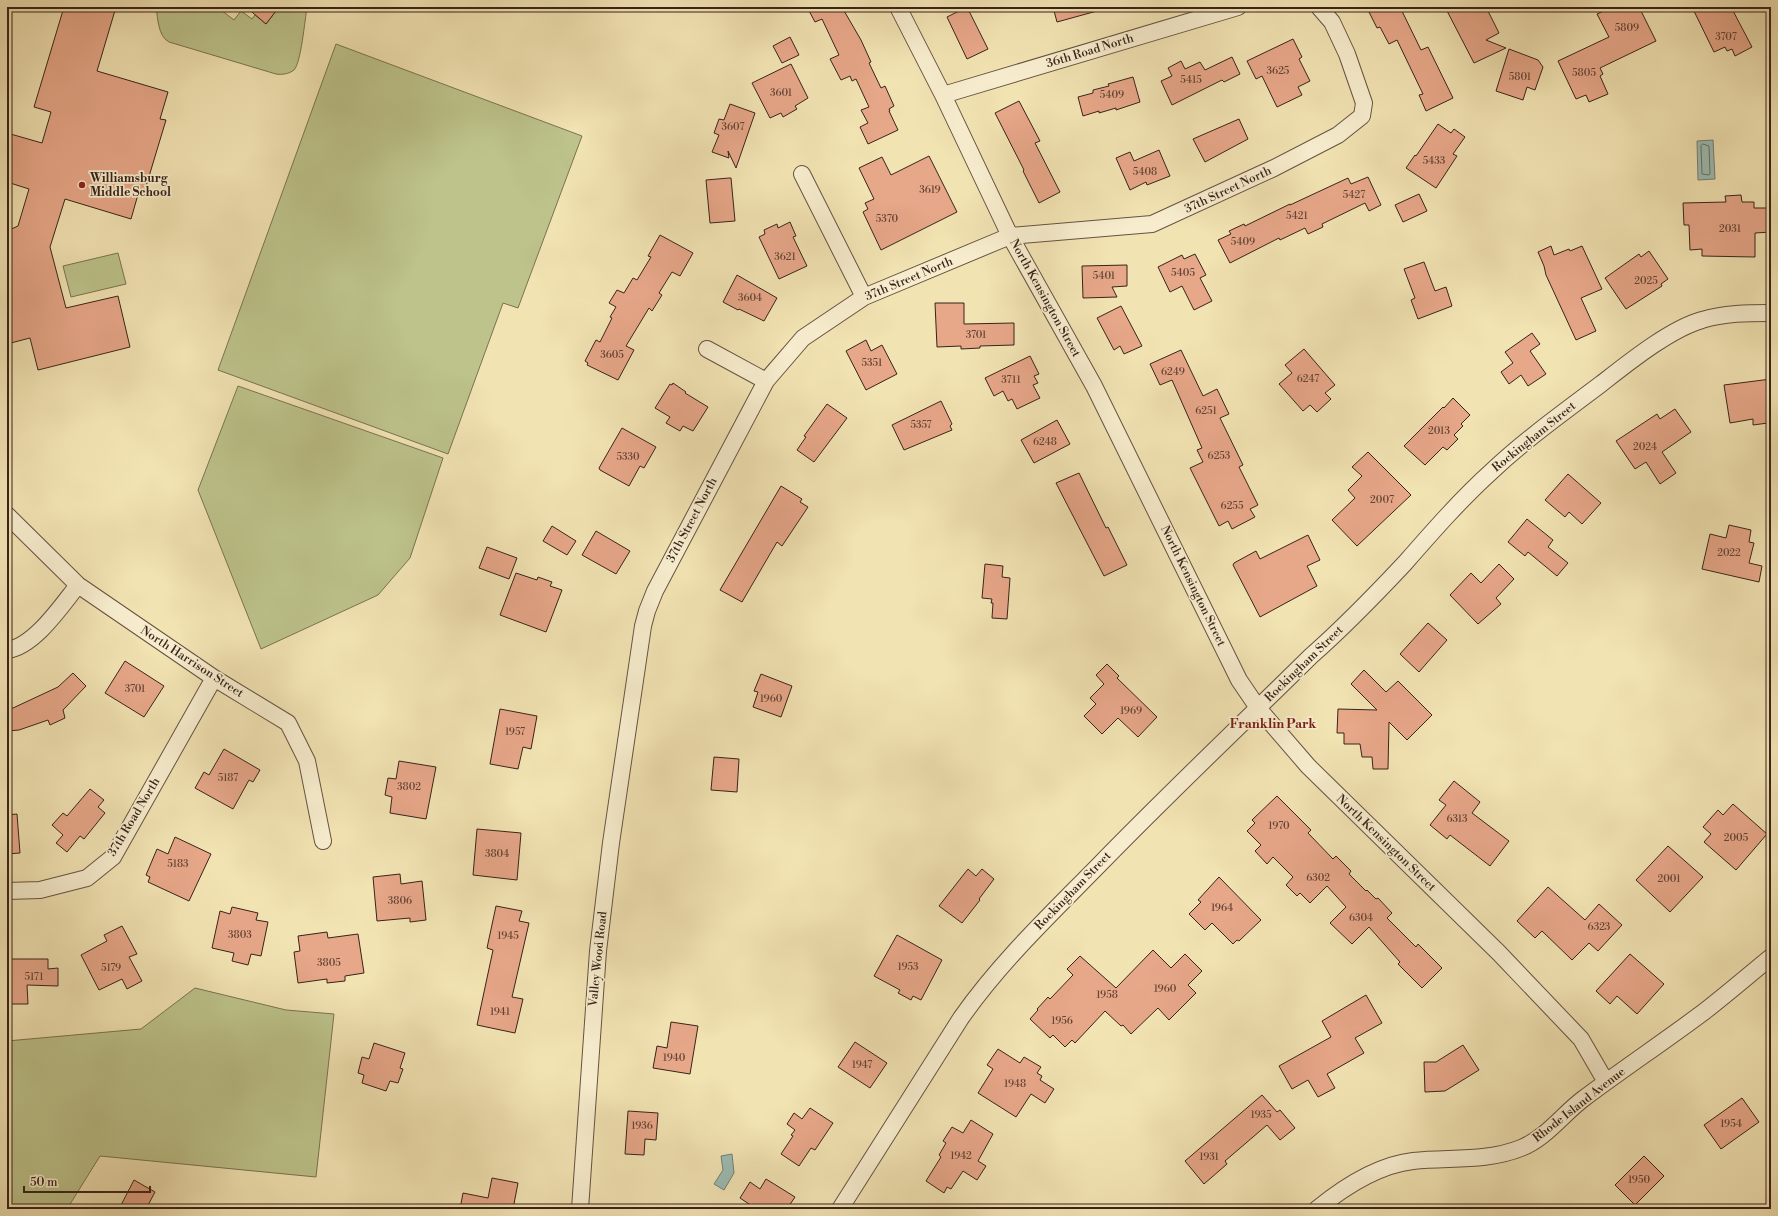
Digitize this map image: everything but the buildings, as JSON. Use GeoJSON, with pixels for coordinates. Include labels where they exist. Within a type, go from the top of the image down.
{"type":"FeatureCollection","features":[{"type":"Feature","properties":{"kind":"street","name":"North Kensington Street"},"geometry":{"type":"LineString","coordinates":[[898,7],[943,95],[1010,236],[1094,386],[1239,680],[1258,708],[1308,766],[1499,952],[1581,1039],[1606,1082]]}},
{"type":"Feature","properties":{"kind":"street","name":"36th Road North"},"geometry":{"type":"LineString","coordinates":[[943,95],[1238,7]]}},
{"type":"Feature","properties":{"kind":"street","name":"37th Street North"},"geometry":{"type":"LineString","coordinates":[[631,710],[643,626],[655,591],[766,381],[803,338],[864,297],[1010,236],[1152,224],[1338,136],[1362,116],[1364,103],[1348,54],[1332,22],[1319,7]]}},
{"type":"Feature","properties":{"kind":"street"},"geometry":{"type":"LineString","coordinates":[[802,174],[864,297]]}},
{"type":"Feature","properties":{"kind":"street","name":"Rockingham Street"},"geometry":{"type":"LineString","coordinates":[[840,1209],[961,1018],[980,991],[1027,938],[1113,850],[1311,656],[1344,626],[1471,491],[1526,441],[1634,358],[1680,329],[1701,320],[1716,317],[1771,312]]}},
{"type":"Feature","properties":{"kind":"street"},"geometry":{"type":"LineString","coordinates":[[707,349],[766,381]]}},
{"type":"Feature","properties":{"kind":"street","name":"North Harrison Street"},"geometry":{"type":"LineString","coordinates":[[7,515],[78,585],[214,678],[288,723],[307,761],[323,841]]}},
{"type":"Feature","properties":{"kind":"street"},"geometry":{"type":"LineString","coordinates":[[7,650],[12,650],[40,633],[78,585]]}},
{"type":"Feature","properties":{"kind":"street","name":"37th Road North"},"geometry":{"type":"LineString","coordinates":[[7,891],[40,890],[87,878],[113,857],[214,678]]}},
{"type":"Feature","properties":{"kind":"street","name":"Valley Wood Road"},"geometry":{"type":"LineString","coordinates":[[580,1209],[598,951],[611,843],[631,710]]}},
{"type":"Feature","properties":{"kind":"street","name":"Rhode Island Avenue"},"geometry":{"type":"LineString","coordinates":[[1317,1209],[1332,1197],[1367,1176],[1390,1166],[1414,1161],[1483,1158],[1521,1148],[1542,1136],[1576,1105],[1706,1010],[1771,957]]}},
{"type":"Feature","properties":{"kind":"green space"},"geometry":{"type":"Polygon","coordinates":[[[156,7],[217,7],[234,20],[241,11],[252,19],[255,15],[266,24],[279,7],[307,7],[299,59],[294,70],[283,74],[276,74],[169,42],[165,39],[161,31],[156,7]]]}},
{"type":"Feature","properties":{"kind":"green space"},"geometry":{"type":"Polygon","coordinates":[[[336,44],[582,136],[518,308],[503,303],[448,454],[218,370],[336,44]]]}},
{"type":"Feature","properties":{"kind":"green space"},"geometry":{"type":"Polygon","coordinates":[[[118,253],[126,284],[71,297],[63,266],[118,253]]]}},
{"type":"Feature","properties":{"kind":"green space"},"geometry":{"type":"Polygon","coordinates":[[[238,386],[443,458],[410,558],[378,595],[261,649],[198,490],[238,386]]]}},
{"type":"Feature","properties":{"kind":"green space"},"geometry":{"type":"Polygon","coordinates":[[[195,988],[286,1010],[334,1014],[316,1177],[100,1156],[67,1209],[7,1209],[7,1041],[141,1029],[195,988]]]}},
{"type":"Feature","properties":{"kind":"water"},"geometry":{"type":"Polygon","coordinates":[[[1713,140],[1715,179],[1698,180],[1697,141],[1713,140]]]}},
{"type":"Feature","properties":{"kind":"water"},"geometry":{"type":"Polygon","coordinates":[[[732,1154],[734,1173],[724,1190],[714,1184],[723,1170],[721,1156],[732,1154]]]}},
{"type":"Feature","properties":{"kind":"place","name":"Williamsburg Middle School"},"geometry":{"type":"Point","coordinates":[82,185]}},
{"type":"Feature","properties":{"kind":"district","name":"Franklin Park"},"geometry":{"type":"Point","coordinates":[1273,724]}}]}
